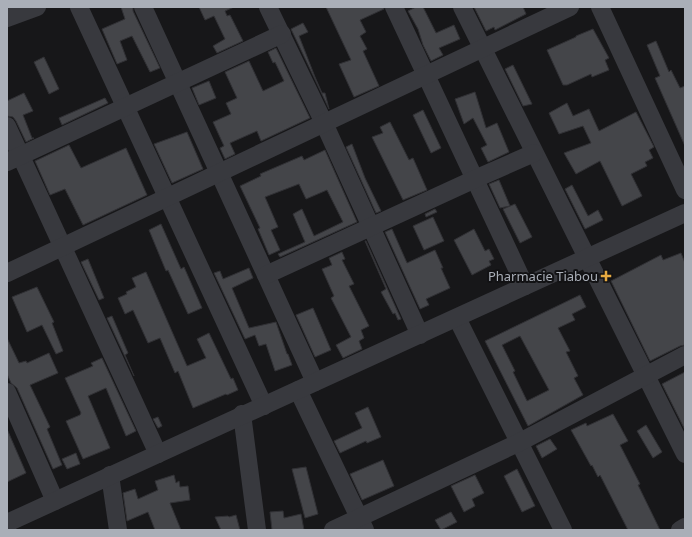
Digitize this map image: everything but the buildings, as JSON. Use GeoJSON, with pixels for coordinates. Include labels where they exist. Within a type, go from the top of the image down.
{"type":"FeatureCollection","features":[{"type":"Feature","properties":{"kind":"street"},"geometry":{"type":"LineString","coordinates":[[7,18],[37,7]]}},
{"type":"Feature","properties":{"kind":"street"},"geometry":{"type":"LineString","coordinates":[[79,7],[264,406]]}},
{"type":"Feature","properties":{"kind":"street"},"geometry":{"type":"LineString","coordinates":[[143,7],[315,382]]}},
{"type":"Feature","properties":{"kind":"street"},"geometry":{"type":"LineString","coordinates":[[268,7],[324,123],[420,334]]}},
{"type":"Feature","properties":{"kind":"street"},"geometry":{"type":"LineString","coordinates":[[394,7],[525,286]]}},
{"type":"Feature","properties":{"kind":"street"},"geometry":{"type":"LineString","coordinates":[[462,7],[685,454]]}},
{"type":"Feature","properties":{"kind":"street"},"geometry":{"type":"LineString","coordinates":[[7,273],[570,7]]}},
{"type":"Feature","properties":{"kind":"street"},"geometry":{"type":"LineString","coordinates":[[600,7],[685,190]]}},
{"type":"Feature","properties":{"kind":"street"},"geometry":{"type":"LineString","coordinates":[[14,159],[282,34]]}},
{"type":"Feature","properties":{"kind":"street"},"geometry":{"type":"LineString","coordinates":[[7,126],[14,159],[62,247],[158,454]]}},
{"type":"Feature","properties":{"kind":"street"},"geometry":{"type":"LineString","coordinates":[[266,275],[534,153]]}},
{"type":"Feature","properties":{"kind":"street"},"geometry":{"type":"LineString","coordinates":[[7,523],[242,414],[264,406],[458,318],[685,213]]}},
{"type":"Feature","properties":{"kind":"street"},"geometry":{"type":"LineString","coordinates":[[458,318],[563,530]]}},
{"type":"Feature","properties":{"kind":"street"},"geometry":{"type":"LineString","coordinates":[[333,530],[362,524],[685,355]]}},
{"type":"Feature","properties":{"kind":"street"},"geometry":{"type":"LineString","coordinates":[[298,390],[362,524]]}},
{"type":"Feature","properties":{"kind":"street"},"geometry":{"type":"LineString","coordinates":[[7,392],[55,501]]}},
{"type":"Feature","properties":{"kind":"street"},"geometry":{"type":"LineString","coordinates":[[242,414],[257,530]]}},
{"type":"Feature","properties":{"kind":"street"},"geometry":{"type":"LineString","coordinates":[[110,475],[118,530]]}},
{"type":"Feature","properties":{"kind":"street"},"geometry":{"type":"LineString","coordinates":[[680,530],[685,527]]}},
{"type":"Feature","properties":{"kind":"place","name":"Pharmacie Tiabou"},"geometry":{"type":"Point","coordinates":[606,276]}}]}
